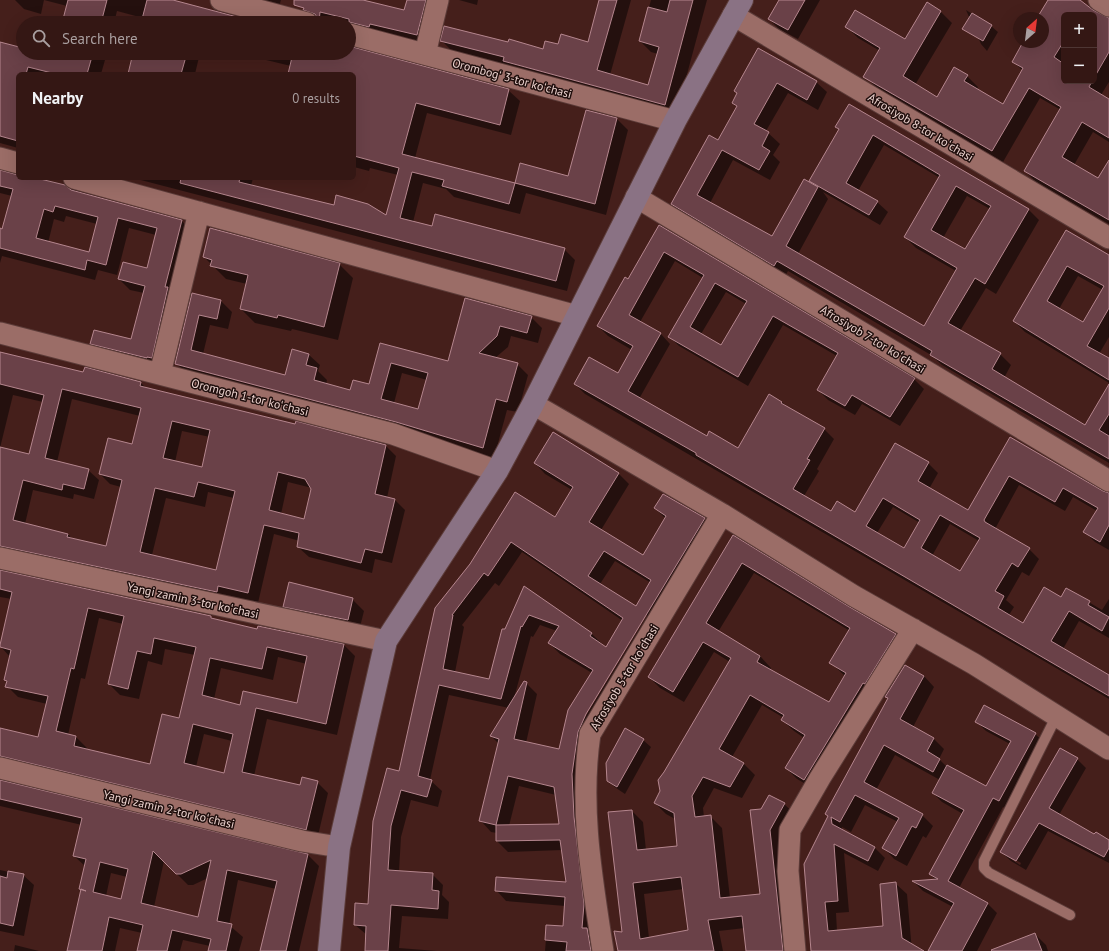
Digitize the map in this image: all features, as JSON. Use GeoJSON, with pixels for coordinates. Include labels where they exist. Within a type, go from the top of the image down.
{"type":"FeatureCollection","features":[{"type":"Feature","properties":{"kind":"street"},"geometry":{"type":"LineString","coordinates":[[221,0],[242,3],[284,16]]}},
{"type":"Feature","properties":{"kind":"street"},"geometry":{"type":"LineString","coordinates":[[426,54],[438,0]]}},
{"type":"Feature","properties":{"kind":"street"},"geometry":{"type":"LineString","coordinates":[[1098,0],[1109,6]]}},
{"type":"Feature","properties":{"kind":"street"},"geometry":{"type":"LineString","coordinates":[[329,951],[339,847],[386,640],[497,471],[533,404],[636,196],[675,121],[738,8]]}},
{"type":"Feature","properties":{"kind":"street","name":"Afrosiyob 8-tor koʻchasi"},"geometry":{"type":"LineString","coordinates":[[738,8],[1109,238]]}},
{"type":"Feature","properties":{"kind":"street","name":"Orombogʻ 3-tor koʻchasi"},"geometry":{"type":"LineString","coordinates":[[356,36],[675,121]]}},
{"type":"Feature","properties":{"kind":"street"},"geometry":{"type":"LineString","coordinates":[[0,158],[16,162]]}},
{"type":"Feature","properties":{"kind":"street"},"geometry":{"type":"LineString","coordinates":[[81,180],[577,316]]}},
{"type":"Feature","properties":{"kind":"street","name":"Afrosiyob 7-tor koʻchasi"},"geometry":{"type":"LineString","coordinates":[[636,196],[1109,481]]}},
{"type":"Feature","properties":{"kind":"street"},"geometry":{"type":"LineString","coordinates":[[160,374],[199,212]]}},
{"type":"Feature","properties":{"kind":"street","name":"Oromgoh 1-tor koʻchasi"},"geometry":{"type":"LineString","coordinates":[[0,333],[393,434],[497,471]]}},
{"type":"Feature","properties":{"kind":"street"},"geometry":{"type":"LineString","coordinates":[[533,404],[722,514],[1056,715],[1109,749]]}},
{"type":"Feature","properties":{"kind":"street","name":"Afrosiyob 5-tor koʻchasi"},"geometry":{"type":"LineString","coordinates":[[603,951],[587,838],[585,764],[590,734],[722,514]]}},
{"type":"Feature","properties":{"kind":"street","name":"Yangi zamin 3-tor koʻchasi"},"geometry":{"type":"LineString","coordinates":[[0,558],[386,640]]}},
{"type":"Feature","properties":{"kind":"street"},"geometry":{"type":"LineString","coordinates":[[795,951],[788,872],[790,830],[820,778],[913,629]]}},
{"type":"Feature","properties":{"kind":"street","name":"Yangi zamin 2-tor koʻchasi"},"geometry":{"type":"LineString","coordinates":[[0,768],[302,840],[339,847]]}},
{"type":"Feature","properties":{"kind":"lane"},"geometry":{"type":"LineString","coordinates":[[1056,715],[984,861],[984,868],[989,873],[1070,914]]}},
{"type":"Feature","properties":{"kind":"building"},"geometry":{"type":"Polygon","coordinates":[[[68,0],[107,0],[103,16],[64,16],[68,0]]]}},
{"type":"Feature","properties":{"kind":"building"},"geometry":{"type":"Polygon","coordinates":[[[147,0],[173,0],[233,16],[143,16],[147,0]]]}},
{"type":"Feature","properties":{"kind":"building"},"geometry":{"type":"Polygon","coordinates":[[[294,0],[363,0],[404,10],[407,0],[426,0],[417,35],[370,24],[369,27],[356,24],[356,16],[337,16],[320,12],[320,16],[316,16],[315,14],[303,10],[304,8],[294,5],[294,0]]]}},
{"type":"Feature","properties":{"kind":"building"},"geometry":{"type":"Polygon","coordinates":[[[599,0],[617,0],[597,70],[648,85],[659,47],[639,41],[648,7],[667,12],[670,0],[693,0],[665,105],[503,61],[504,57],[440,41],[444,26],[508,42],[509,39],[543,49],[545,41],[558,44],[561,34],[588,42],[599,0]]]}},
{"type":"Feature","properties":{"kind":"building"},"geometry":{"type":"Polygon","coordinates":[[[779,0],[805,0],[788,30],[768,19],[779,0]]]}},
{"type":"Feature","properties":{"kind":"building"},"geometry":{"type":"Polygon","coordinates":[[[1048,0],[1080,0],[1097,12],[1061,12],[1061,46],[1054,57],[1061,62],[1061,84],[1090,84],[1089,87],[1109,99],[1109,138],[1082,122],[1062,157],[1098,178],[1109,160],[1109,220],[1024,171],[1061,107],[1029,88],[992,151],[863,77],[880,48],[845,27],[855,10],[905,39],[927,2],[941,11],[903,76],[937,97],[954,67],[968,75],[964,81],[1003,104],[1023,68],[1012,62],[1020,48],[1049,48],[1049,12],[1041,12],[1048,0]]]}},
{"type":"Feature","properties":{"kind":"building"},"geometry":{"type":"Polygon","coordinates":[[[1097,12],[1109,18],[1109,52],[1097,73],[1097,12]]]}},
{"type":"Feature","properties":{"kind":"building"},"geometry":{"type":"Polygon","coordinates":[[[972,13],[992,25],[983,41],[962,29],[972,13]]]}},
{"type":"Feature","properties":{"kind":"building"},"geometry":{"type":"Polygon","coordinates":[[[0,42],[16,46],[16,60],[91,60],[88,72],[48,72],[28,67],[27,72],[16,72],[16,140],[0,136],[0,42]]]}},
{"type":"Feature","properties":{"kind":"building"},"geometry":{"type":"Polygon","coordinates":[[[356,48],[509,89],[500,125],[416,103],[402,154],[515,183],[509,204],[442,186],[444,180],[412,172],[400,218],[432,226],[435,214],[565,248],[556,281],[180,183],[181,180],[240,180],[239,182],[334,205],[336,195],[368,204],[386,215],[399,168],[356,157],[356,72],[288,72],[291,60],[356,60],[356,48]]]}},
{"type":"Feature","properties":{"kind":"building"},"geometry":{"type":"Polygon","coordinates":[[[758,48],[817,81],[807,100],[777,83],[754,124],[769,132],[762,146],[770,151],[759,170],[722,150],[697,195],[772,236],[804,179],[818,187],[786,246],[924,326],[957,268],[904,237],[940,175],[873,135],[846,183],[878,201],[869,215],[809,181],[839,129],[835,127],[849,104],[1029,209],[985,284],[975,278],[948,323],[1001,353],[992,369],[1085,425],[1109,384],[1109,414],[1099,430],[1109,436],[1109,459],[930,355],[932,351],[777,261],[774,266],[671,204],[709,135],[718,140],[737,106],[732,103],[737,93],[734,91],[758,48]],[[956,186],[931,230],[965,249],[991,206],[956,186]]]}},
{"type":"Feature","properties":{"kind":"building"},"geometry":{"type":"Polygon","coordinates":[[[131,60],[185,60],[182,72],[128,72],[131,60]]]}},
{"type":"Feature","properties":{"kind":"building"},"geometry":{"type":"Polygon","coordinates":[[[586,110],[617,118],[595,204],[515,183],[520,163],[568,176],[586,110]]]}},
{"type":"Feature","properties":{"kind":"building"},"geometry":{"type":"Polygon","coordinates":[[[0,170],[16,174],[16,180],[44,180],[65,185],[71,190],[182,220],[165,287],[168,287],[152,358],[90,344],[94,330],[131,339],[145,286],[118,279],[123,262],[147,268],[157,228],[118,218],[106,265],[87,260],[85,270],[0,248],[0,228],[2,229],[13,189],[0,186],[0,170]],[[55,206],[53,212],[44,209],[36,238],[89,252],[98,217],[55,206]]]}},
{"type":"Feature","properties":{"kind":"building"},"geometry":{"type":"Polygon","coordinates":[[[659,225],[915,378],[890,417],[852,395],[845,406],[817,390],[838,353],[773,316],[738,377],[668,337],[704,275],[664,252],[629,315],[661,333],[628,391],[707,436],[709,431],[738,448],[769,394],[782,402],[781,403],[825,428],[807,459],[810,460],[793,489],[831,511],[837,501],[855,512],[895,443],[929,462],[918,481],[968,510],[1010,437],[1103,491],[1109,493],[1109,525],[1100,542],[1083,532],[1098,508],[1063,488],[1055,502],[1009,476],[984,520],[1030,548],[1018,567],[1012,563],[995,591],[1004,596],[998,608],[1023,623],[1044,587],[1061,597],[1066,588],[1090,601],[1088,605],[1109,617],[1102,631],[1069,611],[1051,641],[1109,675],[1109,696],[696,455],[696,453],[574,384],[589,357],[618,373],[633,346],[597,326],[625,277],[628,279],[659,225]],[[715,283],[690,327],[721,345],[747,301],[715,283]],[[883,498],[866,526],[904,548],[920,520],[883,498]],[[940,515],[921,548],[960,571],[980,538],[940,515]]]}},
{"type":"Feature","properties":{"kind":"building"},"geometry":{"type":"Polygon","coordinates":[[[210,228],[340,263],[324,327],[278,315],[277,318],[240,309],[248,275],[210,266],[212,260],[203,257],[210,228]]]}},
{"type":"Feature","properties":{"kind":"building"},"geometry":{"type":"Polygon","coordinates":[[[1066,230],[1109,255],[1109,308],[1087,346],[1109,358],[1109,380],[1013,321],[1066,230]],[[1067,266],[1047,301],[1083,322],[1104,286],[1067,266]]]}},
{"type":"Feature","properties":{"kind":"building"},"geometry":{"type":"Polygon","coordinates":[[[192,293],[221,300],[217,319],[199,315],[191,350],[285,375],[292,349],[309,354],[306,365],[317,368],[314,380],[350,390],[353,380],[369,384],[380,343],[448,361],[465,298],[532,316],[527,333],[500,326],[497,336],[479,353],[518,363],[507,402],[496,399],[483,448],[396,422],[175,364],[192,293]],[[391,363],[381,399],[418,409],[428,373],[391,363]]]}},
{"type":"Feature","properties":{"kind":"building"},"geometry":{"type":"Polygon","coordinates":[[[0,352],[83,372],[85,367],[141,382],[140,386],[295,424],[296,421],[386,445],[375,494],[395,499],[382,553],[365,549],[361,563],[297,547],[299,533],[264,525],[248,593],[218,586],[217,592],[0,546],[0,447],[29,454],[44,395],[0,384],[0,352]],[[62,389],[45,458],[89,469],[84,489],[63,484],[62,490],[23,480],[13,520],[68,534],[67,537],[106,546],[122,480],[99,474],[108,438],[132,444],[141,408],[62,389]],[[172,421],[163,458],[202,467],[210,430],[172,421]],[[278,472],[269,510],[304,519],[311,489],[305,479],[278,472]],[[198,482],[194,497],[155,488],[140,552],[216,570],[235,491],[198,482]]]}},
{"type":"Feature","properties":{"kind":"building"},"geometry":{"type":"Polygon","coordinates":[[[553,432],[619,473],[589,522],[643,555],[666,516],[654,508],[663,494],[705,518],[586,714],[578,732],[572,774],[574,817],[584,904],[582,928],[587,928],[591,951],[566,951],[567,942],[545,940],[546,925],[563,926],[565,897],[495,891],[496,877],[566,882],[560,840],[496,841],[496,825],[479,821],[499,739],[490,736],[524,681],[527,682],[514,739],[559,749],[568,710],[593,670],[548,643],[559,626],[529,615],[522,627],[521,626],[501,699],[439,685],[418,776],[432,780],[427,797],[401,790],[391,826],[388,870],[433,873],[432,890],[439,891],[438,909],[391,905],[388,951],[365,951],[366,926],[354,925],[355,903],[368,904],[373,821],[387,768],[399,771],[435,608],[470,564],[515,492],[555,517],[573,487],[534,463],[553,432]],[[511,542],[488,576],[484,573],[452,615],[443,669],[489,679],[502,629],[505,629],[524,586],[592,633],[590,636],[606,647],[623,618],[511,542]],[[604,551],[588,576],[636,606],[651,580],[604,551]],[[508,776],[496,825],[559,824],[554,787],[508,776]]]}},
{"type":"Feature","properties":{"kind":"building"},"geometry":{"type":"Polygon","coordinates":[[[733,535],[896,634],[865,684],[863,683],[804,780],[785,768],[805,735],[781,720],[784,715],[750,695],[719,749],[744,763],[730,787],[703,777],[692,796],[695,817],[711,815],[720,898],[760,894],[750,810],[761,809],[769,795],[785,803],[770,830],[783,951],[746,951],[742,916],[708,920],[714,951],[618,951],[614,931],[622,932],[608,812],[632,810],[637,850],[677,846],[674,813],[654,803],[660,791],[658,780],[731,658],[703,642],[673,692],[648,677],[733,535]],[[742,563],[706,623],[760,656],[757,662],[829,702],[846,673],[829,663],[850,628],[742,563]],[[681,877],[633,883],[640,939],[688,930],[681,877]]]}},
{"type":"Feature","properties":{"kind":"building"},"geometry":{"type":"Polygon","coordinates":[[[0,570],[211,616],[211,618],[257,629],[258,626],[344,644],[326,724],[256,708],[242,772],[300,785],[302,777],[318,781],[306,830],[0,756],[0,728],[38,737],[48,696],[5,687],[7,681],[4,680],[11,650],[0,647],[0,645],[12,592],[0,589],[0,570]],[[88,608],[74,669],[71,668],[56,731],[76,736],[74,746],[150,764],[162,714],[179,718],[196,647],[154,638],[151,654],[137,651],[128,689],[108,684],[124,616],[88,608]],[[267,647],[262,669],[210,658],[202,695],[240,705],[243,691],[297,703],[307,656],[267,647]],[[193,724],[184,763],[224,773],[233,734],[193,724]]]}},
{"type":"Feature","properties":{"kind":"building"},"geometry":{"type":"Polygon","coordinates":[[[289,582],[353,598],[348,620],[283,607],[289,582]]]}},
{"type":"Feature","properties":{"kind":"building"},"geometry":{"type":"Polygon","coordinates":[[[905,665],[924,676],[900,719],[934,738],[927,751],[940,759],[933,772],[884,745],[864,782],[923,814],[916,828],[912,826],[896,856],[882,848],[899,818],[855,795],[840,822],[831,817],[832,824],[875,847],[868,861],[834,844],[838,901],[825,902],[828,931],[883,926],[880,884],[896,882],[902,938],[924,951],[811,951],[804,864],[828,816],[825,814],[888,698],[885,697],[905,665]]]}},
{"type":"Feature","properties":{"kind":"building"},"geometry":{"type":"Polygon","coordinates":[[[984,705],[1036,733],[999,801],[993,798],[948,881],[988,903],[962,951],[928,951],[954,903],[912,881],[938,879],[929,874],[964,810],[932,793],[947,765],[986,786],[1011,741],[975,722],[984,705]]]}},
{"type":"Feature","properties":{"kind":"building"},"geometry":{"type":"Polygon","coordinates":[[[625,728],[644,739],[617,787],[607,781],[606,763],[625,728]]]}},
{"type":"Feature","properties":{"kind":"building"},"geometry":{"type":"Polygon","coordinates":[[[1060,748],[1078,758],[1049,808],[1094,834],[1096,832],[1109,840],[1109,848],[1104,857],[1039,823],[1016,861],[1000,852],[1060,748]]]}},
{"type":"Feature","properties":{"kind":"building"},"geometry":{"type":"Polygon","coordinates":[[[0,780],[308,854],[286,951],[260,951],[277,881],[227,870],[217,921],[232,924],[226,951],[208,951],[211,939],[172,930],[167,951],[137,951],[143,925],[109,917],[102,951],[67,951],[81,890],[79,889],[86,859],[73,856],[82,818],[0,799],[0,780]],[[153,851],[141,903],[198,917],[211,860],[181,874],[176,874],[153,851]],[[100,862],[93,892],[121,899],[128,869],[100,862]]]}},
{"type":"Feature","properties":{"kind":"building"},"geometry":{"type":"Polygon","coordinates":[[[8,871],[24,874],[13,926],[0,923],[0,876],[7,878],[8,871]]]}},
{"type":"Feature","properties":{"kind":"building"},"geometry":{"type":"Polygon","coordinates":[[[1035,933],[1042,951],[991,950],[1035,933]]]}}]}
